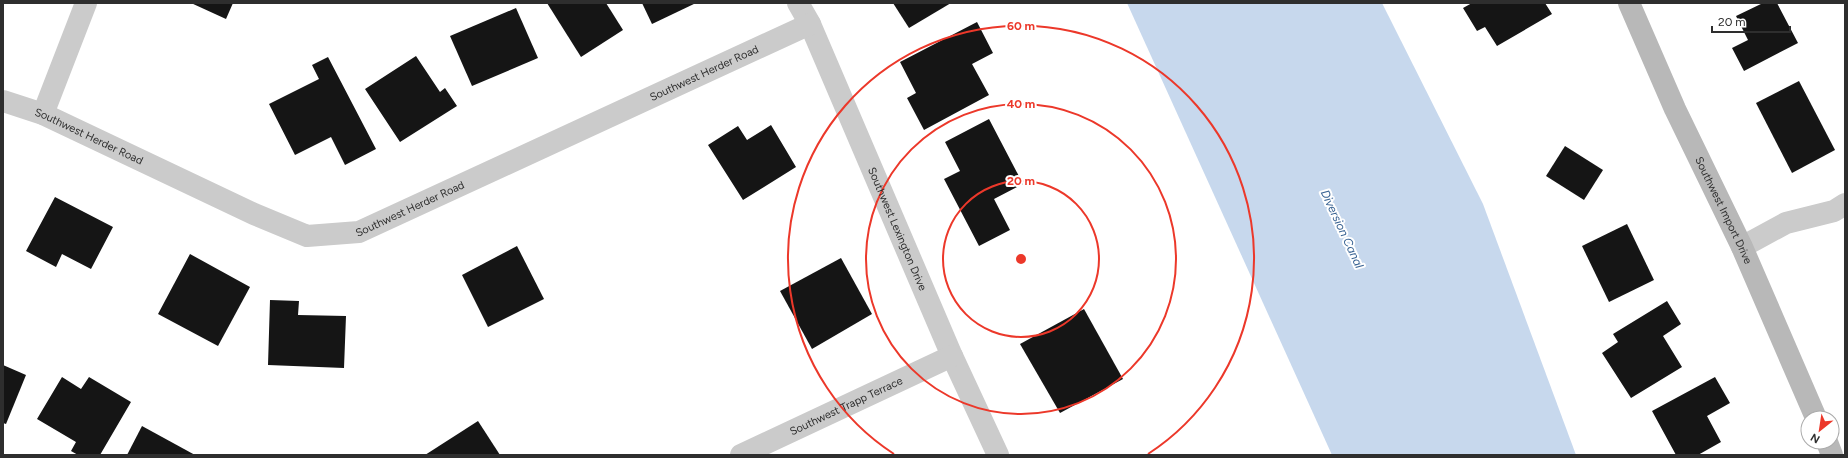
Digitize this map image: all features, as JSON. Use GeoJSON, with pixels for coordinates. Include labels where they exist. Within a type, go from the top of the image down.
{"type":"FeatureCollection","features":[{"type":"Feature","properties":{"kind":"street"},"geometry":{"type":"LineString","coordinates":[[43,114],[86,3]]}},
{"type":"Feature","properties":{"kind":"street","name":"Southwest Lexington Drive"},"geometry":{"type":"LineString","coordinates":[[798,3],[810,24],[952,356],[998,455]]}},
{"type":"Feature","properties":{"kind":"street","name":"Southwest Import Drive"},"geometry":{"type":"LineString","coordinates":[[1628,3],[1675,109],[1742,247],[1813,410]]}},
{"type":"Feature","properties":{"kind":"street","name":"Southwest Herder Road"},"geometry":{"type":"LineString","coordinates":[[3,101],[43,114],[254,214],[307,236],[359,232],[810,24]]}},
{"type":"Feature","properties":{"kind":"street"},"geometry":{"type":"LineString","coordinates":[[1742,247],[1786,223],[1834,211],[1845,204]]}},
{"type":"Feature","properties":{"kind":"street","name":"Southwest Trapp Terrace"},"geometry":{"type":"LineString","coordinates":[[741,455],[952,356]]}},
{"type":"Feature","properties":{"kind":"water","name":"Diversion Canal"},"geometry":{"type":"Polygon","coordinates":[[[1127,3],[1382,3],[1483,204],[1576,455],[1332,455],[1127,3]]]}},
{"type":"Feature","properties":{"kind":"building"},"geometry":{"type":"Polygon","coordinates":[[[191,3],[233,3],[226,19],[191,3]]]}},
{"type":"Feature","properties":{"kind":"building"},"geometry":{"type":"Polygon","coordinates":[[[547,3],[606,3],[623,30],[581,57],[547,3]]]}},
{"type":"Feature","properties":{"kind":"building"},"geometry":{"type":"Polygon","coordinates":[[[642,3],[696,3],[652,24],[642,3]]]}},
{"type":"Feature","properties":{"kind":"building"},"geometry":{"type":"Polygon","coordinates":[[[893,3],[951,3],[909,28],[893,3]]]}},
{"type":"Feature","properties":{"kind":"building"},"geometry":{"type":"Polygon","coordinates":[[[1472,3],[1545,3],[1552,14],[1497,46],[1485,27],[1477,31],[1463,8],[1472,3]]]}},
{"type":"Feature","properties":{"kind":"building"},"geometry":{"type":"Polygon","coordinates":[[[1763,3],[1777,3],[1798,43],[1744,71],[1732,48],[1748,40],[1736,16],[1763,3]]]}},
{"type":"Feature","properties":{"kind":"building"},"geometry":{"type":"Polygon","coordinates":[[[516,8],[538,58],[472,86],[450,36],[516,8]]]}},
{"type":"Feature","properties":{"kind":"building"},"geometry":{"type":"Polygon","coordinates":[[[977,22],[993,53],[972,64],[989,95],[924,130],[907,98],[916,93],[900,62],[977,22]]]}},
{"type":"Feature","properties":{"kind":"building"},"geometry":{"type":"Polygon","coordinates":[[[416,56],[440,92],[445,88],[457,106],[400,142],[365,89],[416,56]]]}},
{"type":"Feature","properties":{"kind":"building"},"geometry":{"type":"Polygon","coordinates":[[[328,57],[376,149],[345,165],[331,137],[295,155],[269,104],[319,79],[312,65],[328,57]]]}},
{"type":"Feature","properties":{"kind":"building"},"geometry":{"type":"Polygon","coordinates":[[[1799,81],[1835,150],[1792,173],[1756,103],[1799,81]]]}},
{"type":"Feature","properties":{"kind":"building"},"geometry":{"type":"Polygon","coordinates":[[[989,119],[1023,184],[994,199],[1010,230],[979,246],[944,179],[960,171],[945,142],[989,119]]]}},
{"type":"Feature","properties":{"kind":"building"},"geometry":{"type":"Polygon","coordinates":[[[771,125],[796,167],[743,200],[708,145],[738,126],[747,140],[771,125]]]}},
{"type":"Feature","properties":{"kind":"building"},"geometry":{"type":"Polygon","coordinates":[[[1565,146],[1603,170],[1584,200],[1546,176],[1565,146]]]}},
{"type":"Feature","properties":{"kind":"building"},"geometry":{"type":"Polygon","coordinates":[[[55,197],[113,227],[91,269],[62,254],[56,267],[26,251],[55,197]]]}},
{"type":"Feature","properties":{"kind":"building"},"geometry":{"type":"Polygon","coordinates":[[[1627,224],[1654,280],[1609,302],[1582,246],[1627,224]]]}},
{"type":"Feature","properties":{"kind":"building"},"geometry":{"type":"Polygon","coordinates":[[[517,246],[544,299],[488,327],[462,275],[517,246]]]}},
{"type":"Feature","properties":{"kind":"building"},"geometry":{"type":"Polygon","coordinates":[[[190,254],[250,287],[218,346],[158,314],[190,254]]]}},
{"type":"Feature","properties":{"kind":"building"},"geometry":{"type":"Polygon","coordinates":[[[841,258],[872,314],[812,349],[780,291],[841,258]]]}},
{"type":"Feature","properties":{"kind":"building"},"geometry":{"type":"Polygon","coordinates":[[[270,300],[299,301],[298,315],[346,316],[344,368],[268,365],[270,300]]]}},
{"type":"Feature","properties":{"kind":"building"},"geometry":{"type":"Polygon","coordinates":[[[1667,301],[1681,324],[1663,336],[1682,367],[1631,398],[1602,353],[1618,342],[1613,334],[1667,301]]]}},
{"type":"Feature","properties":{"kind":"building"},"geometry":{"type":"Polygon","coordinates":[[[1084,309],[1123,379],[1060,413],[1020,344],[1084,309]]]}},
{"type":"Feature","properties":{"kind":"building"},"geometry":{"type":"Polygon","coordinates":[[[3,365],[26,375],[6,424],[3,423],[3,365]]]}},
{"type":"Feature","properties":{"kind":"building"},"geometry":{"type":"Polygon","coordinates":[[[62,377],[81,389],[89,377],[131,402],[100,455],[78,455],[71,451],[76,442],[37,419],[62,377]]]}},
{"type":"Feature","properties":{"kind":"building"},"geometry":{"type":"Polygon","coordinates":[[[1715,377],[1730,403],[1707,416],[1721,442],[1698,455],[1676,455],[1652,411],[1715,377]]]}},
{"type":"Feature","properties":{"kind":"building"},"geometry":{"type":"Polygon","coordinates":[[[478,421],[500,455],[425,455],[478,421]]]}},
{"type":"Feature","properties":{"kind":"building"},"geometry":{"type":"Polygon","coordinates":[[[142,426],[195,455],[127,455],[142,426]]]}}]}
